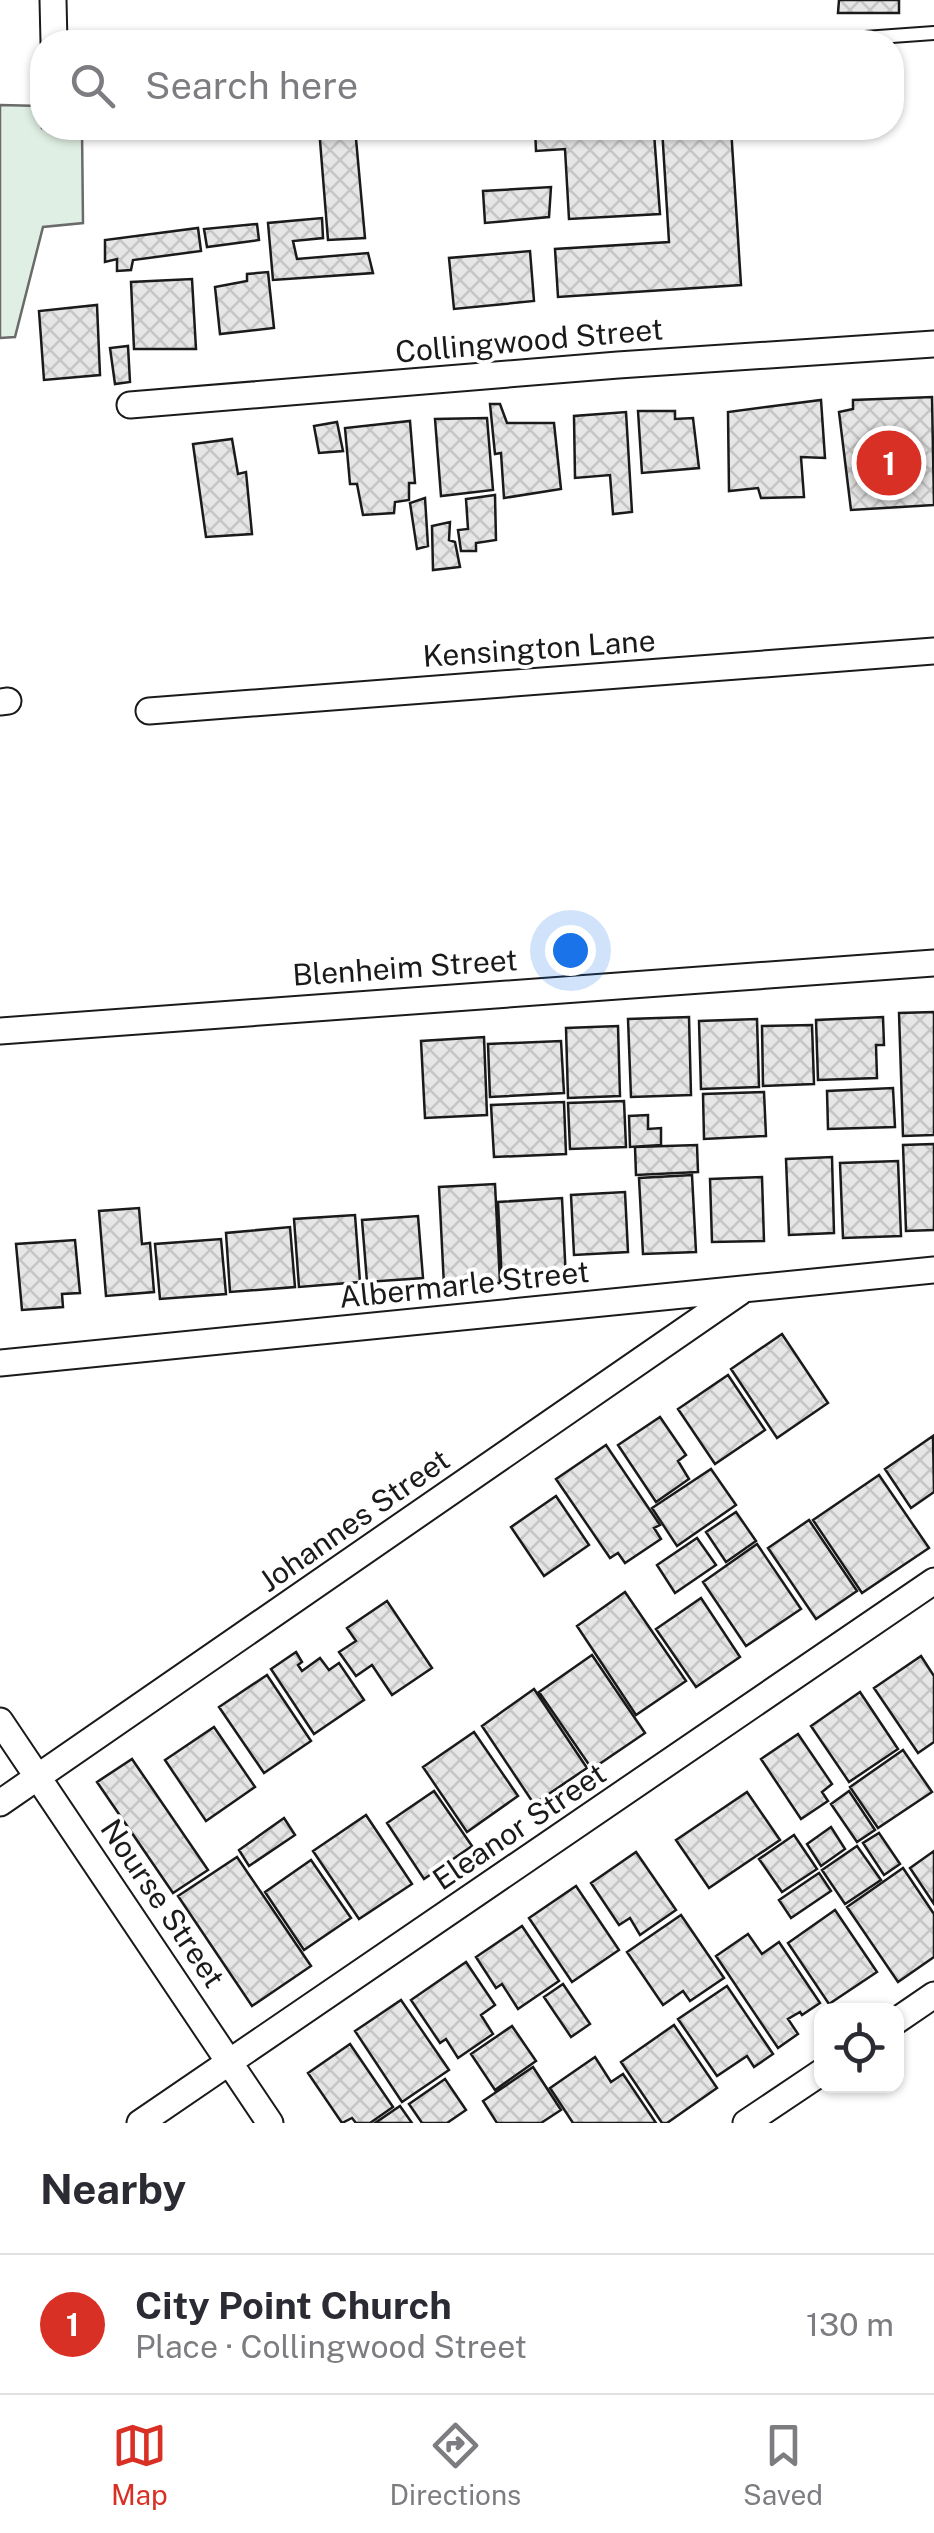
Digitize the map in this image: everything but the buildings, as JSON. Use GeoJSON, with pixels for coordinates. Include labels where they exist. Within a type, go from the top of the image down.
{"type":"FeatureCollection","features":[{"type":"Feature","properties":{"kind":"street"},"geometry":{"type":"LineString","coordinates":[[53,0],[54,30]]}},
{"type":"Feature","properties":{"kind":"street","name":"Collingwood Street"},"geometry":{"type":"LineString","coordinates":[[130,405],[618,364],[934,344]]}},
{"type":"Feature","properties":{"kind":"street","name":"Kensington Lane"},"geometry":{"type":"LineString","coordinates":[[149,711],[934,651]]}},
{"type":"Feature","properties":{"kind":"street","name":"Blenheim Street"},"geometry":{"type":"LineString","coordinates":[[0,1030],[934,963]]}},
{"type":"Feature","properties":{"kind":"street","name":"Albermarle Street"},"geometry":{"type":"LineString","coordinates":[[0,1362],[934,1270]]}},
{"type":"Feature","properties":{"kind":"street","name":"Johannes Street"},"geometry":{"type":"LineString","coordinates":[[0,1803],[744,1289]]}},
{"type":"Feature","properties":{"kind":"street","name":"Eleanor Street"},"geometry":{"type":"LineString","coordinates":[[140,2123],[934,1581]]}},
{"type":"Feature","properties":{"kind":"street","name":"Nourse Street"},"geometry":{"type":"LineString","coordinates":[[0,1721],[270,2123]]}},
{"type":"Feature","properties":{"kind":"street"},"geometry":{"type":"LineString","coordinates":[[904,2016],[934,1995]]}},
{"type":"Feature","properties":{"kind":"street"},"geometry":{"type":"LineString","coordinates":[[746,2123],[814,2077]]}},
{"type":"Feature","properties":{"kind":"lane"},"geometry":{"type":"LineString","coordinates":[[904,35],[934,33]]}},
{"type":"Feature","properties":{"kind":"green space"},"geometry":{"type":"Polygon","coordinates":[[[0,105],[30,106],[30,140],[82,140],[83,223],[43,227],[15,337],[0,338],[0,105]]]}},
{"type":"Feature","properties":{"kind":"place","name":"City Point Church"},"geometry":{"type":"Point","coordinates":[889,463]}}]}
